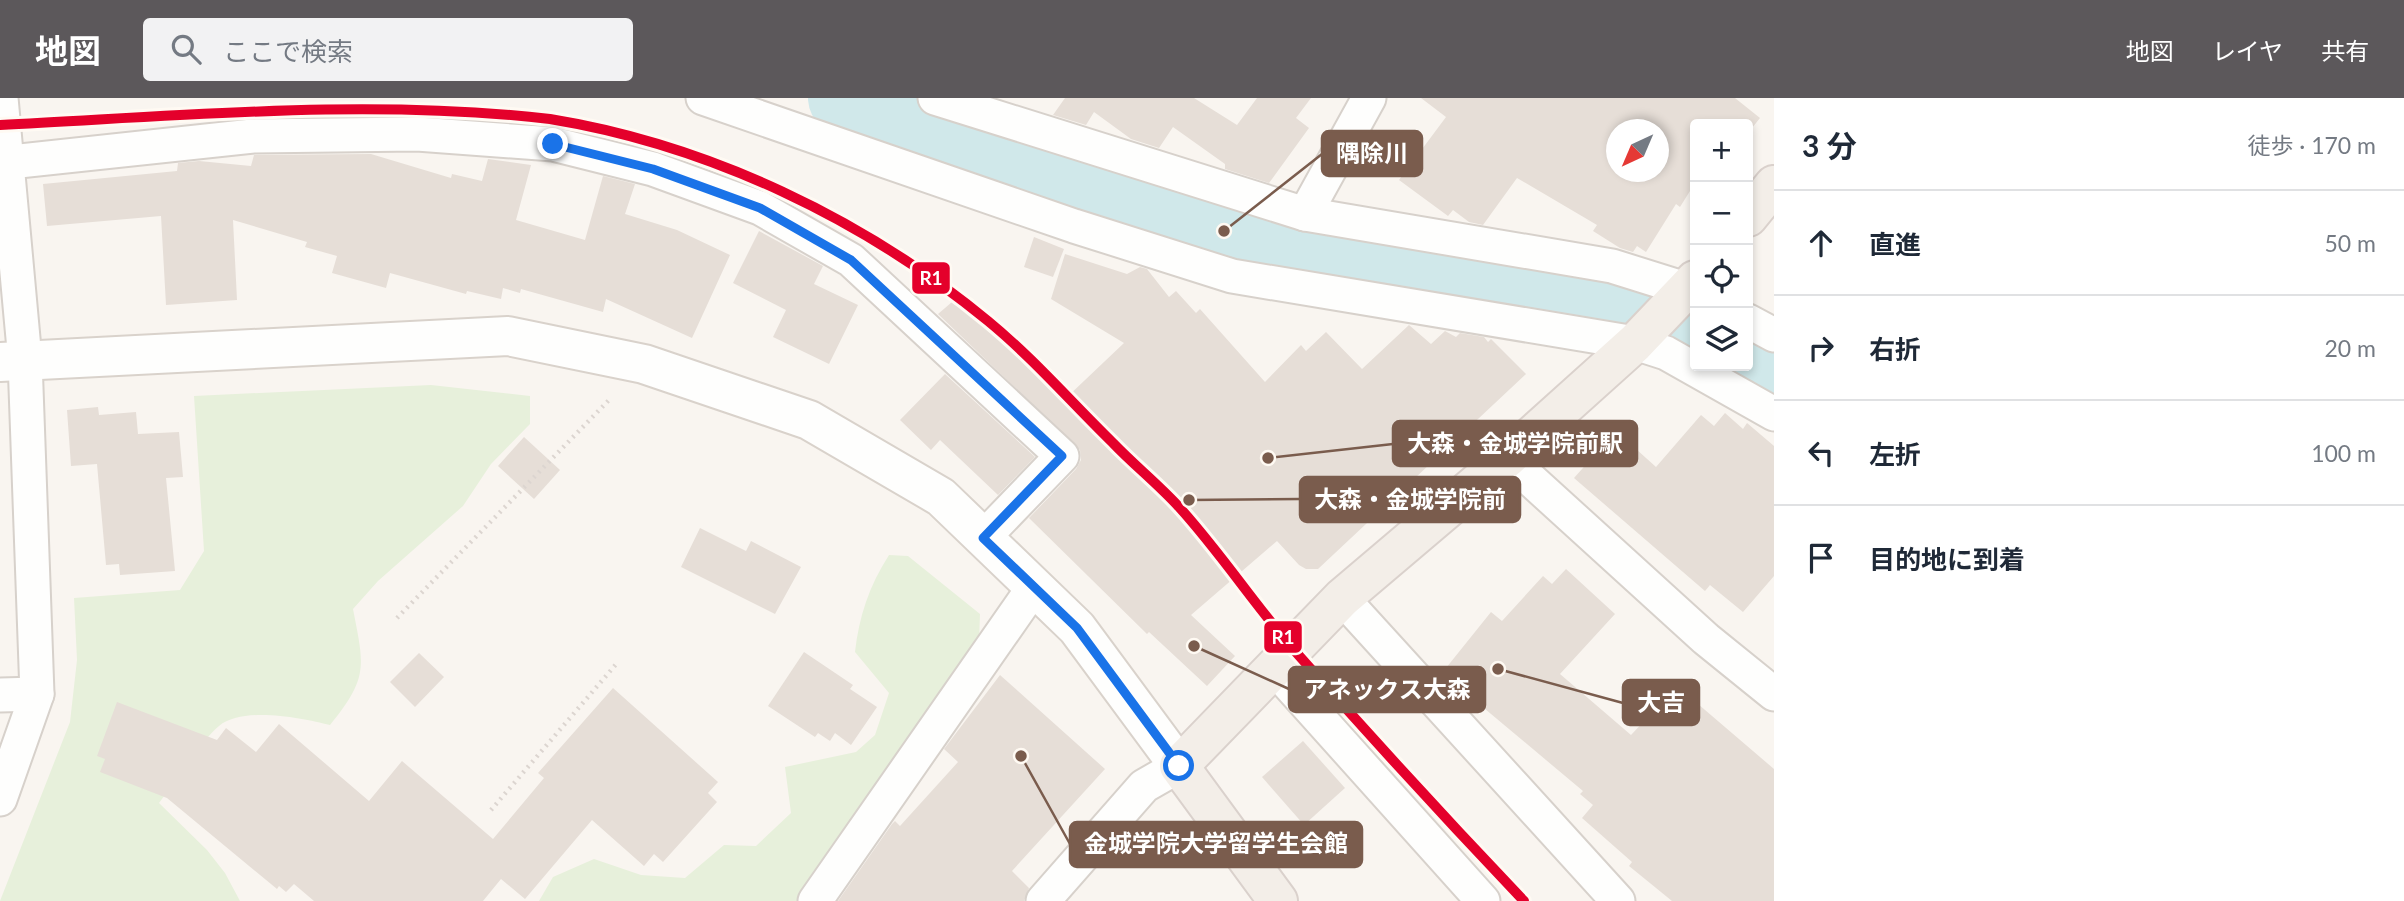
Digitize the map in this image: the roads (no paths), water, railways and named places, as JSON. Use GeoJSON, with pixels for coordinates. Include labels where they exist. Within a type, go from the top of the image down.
{"type":"FeatureCollection","features":[{"type":"Feature","properties":{"kind":"main road"},"geometry":{"type":"LineString","coordinates":[[1753,211],[1774,186]]}},
{"type":"Feature","properties":{"kind":"main road"},"geometry":{"type":"LineString","coordinates":[[1278,901],[1179,766],[1342,598],[1507,458],[1689,290]]}},
{"type":"Feature","properties":{"kind":"street"},"geometry":{"type":"LineString","coordinates":[[0,799],[37,694],[13,361],[1,98]]}},
{"type":"Feature","properties":{"kind":"street"},"geometry":{"type":"LineString","coordinates":[[703,98],[1061,222],[1232,276],[1640,338],[1774,414]]}},
{"type":"Feature","properties":{"kind":"street"},"geometry":{"type":"LineString","coordinates":[[1305,214],[1369,98]]}},
{"type":"Feature","properties":{"kind":"street"},"geometry":{"type":"LineString","coordinates":[[946,100],[1305,214],[1612,266],[1689,290]]}},
{"type":"Feature","properties":{"kind":"street"},"geometry":{"type":"LineString","coordinates":[[4,163],[253,136],[417,134],[553,144],[653,169],[760,208],[851,260],[1062,456],[983,538]]}},
{"type":"Feature","properties":{"kind":"street"},"geometry":{"type":"LineString","coordinates":[[1753,324],[1774,335]]}},
{"type":"Feature","properties":{"kind":"street"},"geometry":{"type":"LineString","coordinates":[[13,361],[508,335],[644,364],[809,419],[941,497],[1077,628],[1179,766],[1144,786],[1043,901]]}},
{"type":"Feature","properties":{"kind":"street"},"geometry":{"type":"LineString","coordinates":[[1507,458],[1706,639],[1774,694]]}},
{"type":"Feature","properties":{"kind":"street"},"geometry":{"type":"LineString","coordinates":[[815,901],[1034,587]]}},
{"type":"Feature","properties":{"kind":"street"},"geometry":{"type":"LineString","coordinates":[[1342,598],[1618,901]]}},
{"type":"Feature","properties":{"kind":"street"},"geometry":{"type":"LineString","coordinates":[[1274,668],[1483,901]]}},
{"type":"Feature","properties":{"kind":"street"},"geometry":{"type":"LineString","coordinates":[[0,695],[37,694]]}},
{"type":"Feature","properties":{"kind":"waterway"},"geometry":{"type":"LineString","coordinates":[[845,98],[1115,186],[1224,231],[1512,288],[1636,307],[1690,330]]}},
{"type":"Feature","properties":{"kind":"waterway"},"geometry":{"type":"LineString","coordinates":[[1753,358],[1774,367]]}},
{"type":"Feature","properties":{"kind":"place","name":"隅除川"},"geometry":{"type":"Point","coordinates":[1224,231]}},
{"type":"Feature","properties":{"kind":"place","name":"大森・金城学院前駅"},"geometry":{"type":"Point","coordinates":[1268,458]}},
{"type":"Feature","properties":{"kind":"place","name":"大森・金城学院前"},"geometry":{"type":"Point","coordinates":[1189,500]}},
{"type":"Feature","properties":{"kind":"place","name":"アネックス大森"},"geometry":{"type":"Point","coordinates":[1194,646]}},
{"type":"Feature","properties":{"kind":"place","name":"大吉"},"geometry":{"type":"Point","coordinates":[1498,669]}},
{"type":"Feature","properties":{"kind":"place","name":"金城学院大学留学生会館"},"geometry":{"type":"Point","coordinates":[1021,756]}}]}
